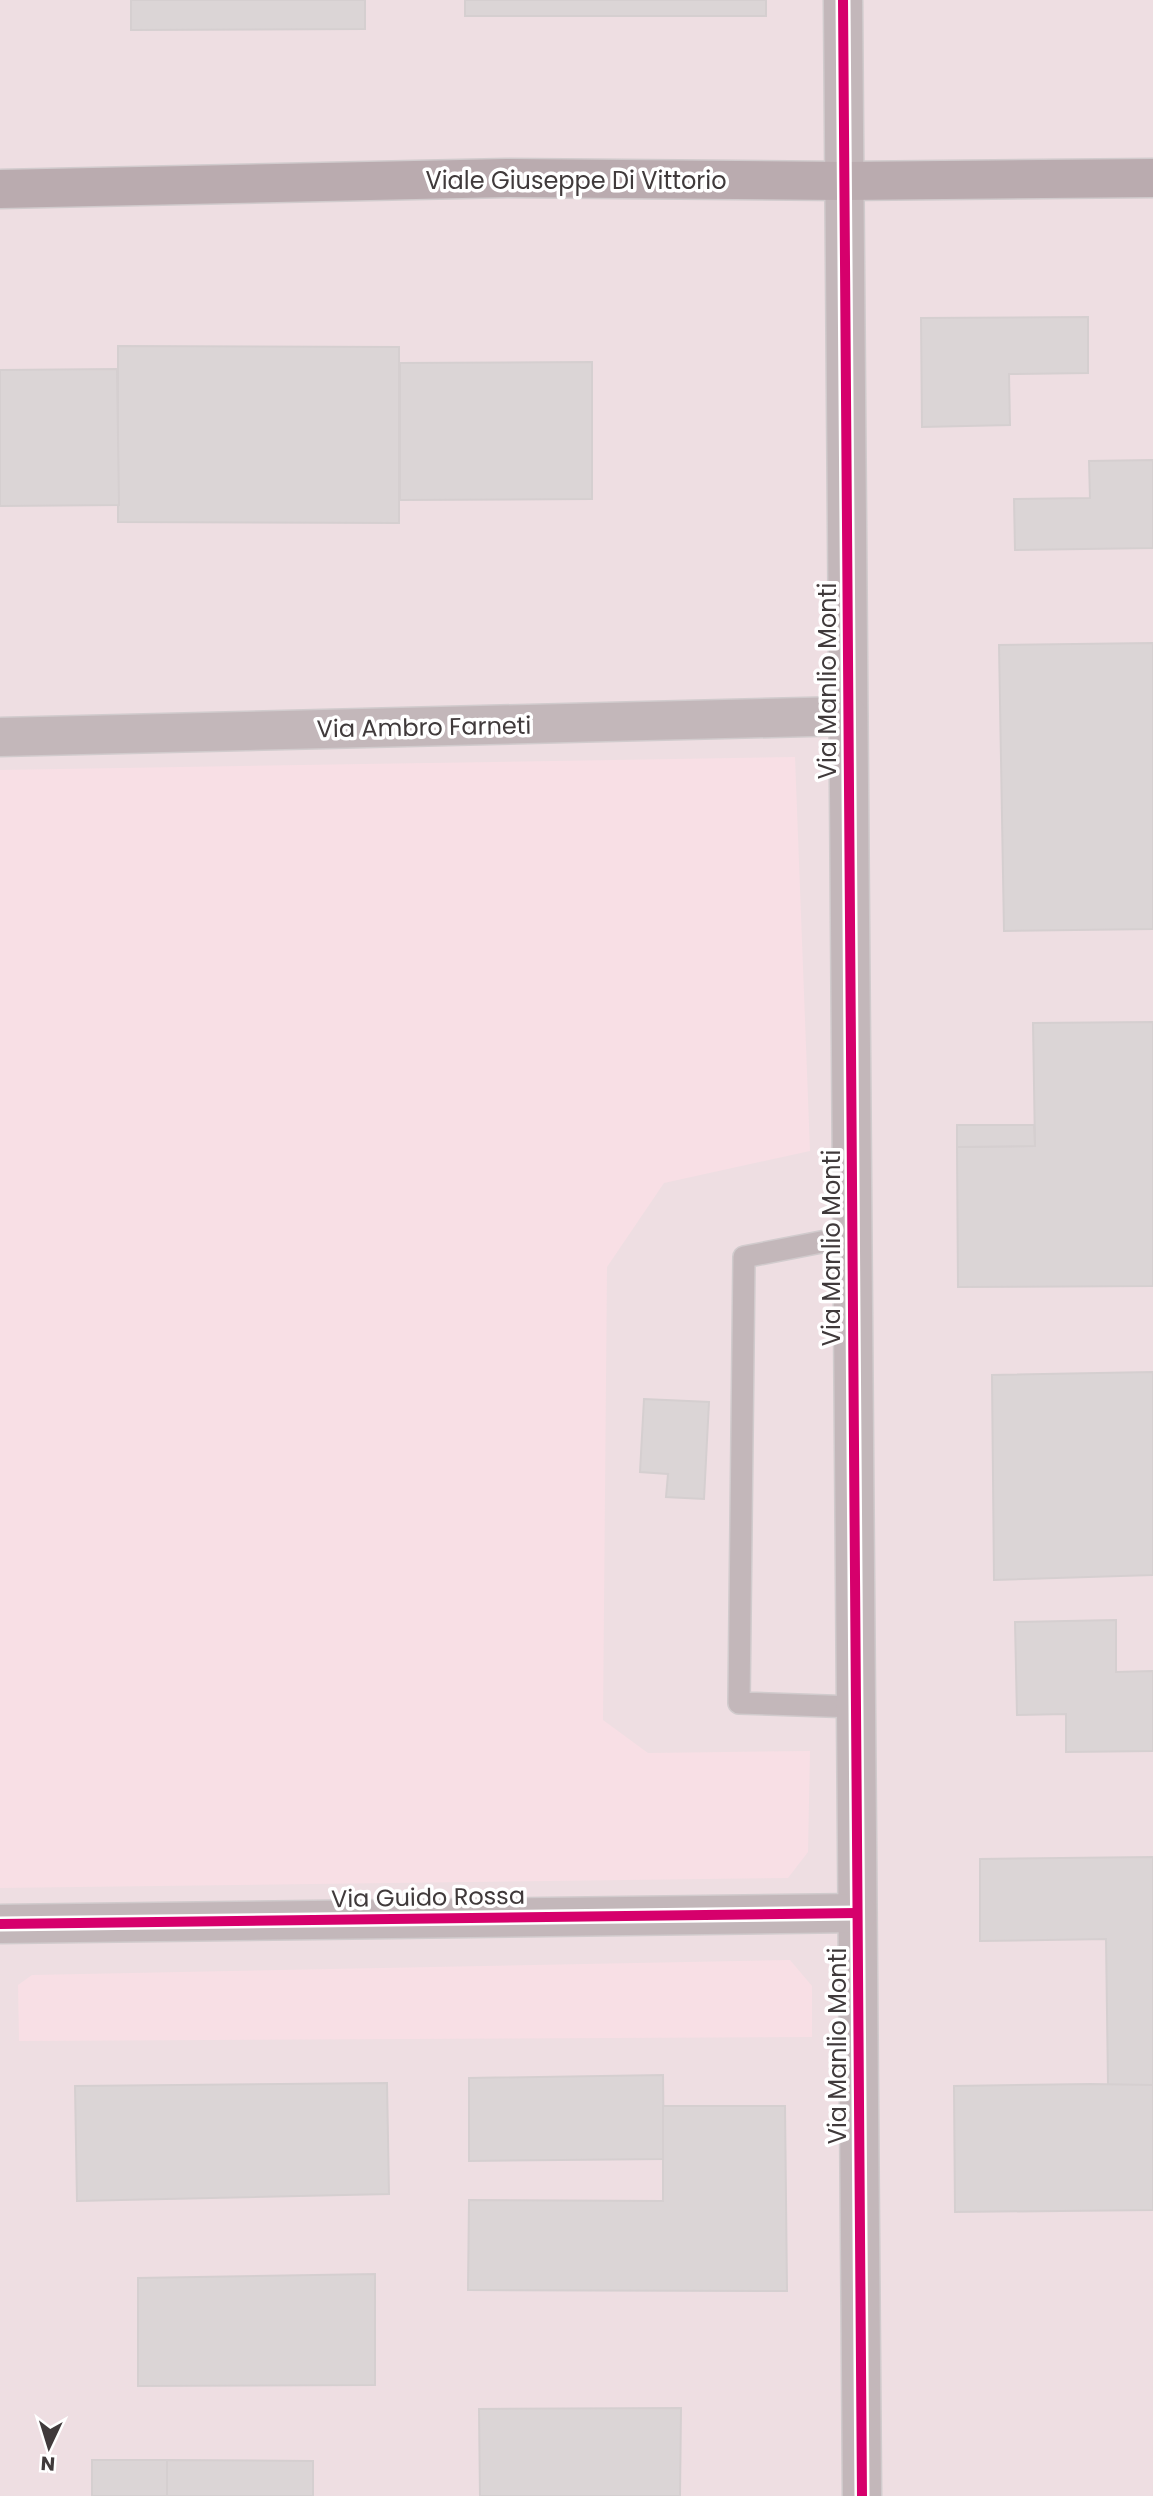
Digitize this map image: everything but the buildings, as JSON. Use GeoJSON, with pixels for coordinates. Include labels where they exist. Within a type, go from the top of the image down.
{"type":"FeatureCollection","features":[{"type":"Feature","properties":{"kind":"main road","name":"Viale Giuseppe Di Vittorio"},"geometry":{"type":"LineString","coordinates":[[0,189],[507,178],[844,181],[1153,178]]}},
{"type":"Feature","properties":{"kind":"street","name":"Via Manlio Monti"},"geometry":{"type":"LineString","coordinates":[[843,0],[862,2496]]}},
{"type":"Feature","properties":{"kind":"street","name":"Via Ambro Farneti"},"geometry":{"type":"LineString","coordinates":[[0,737],[848,716]]}},
{"type":"Feature","properties":{"kind":"street","name":"Via Guido Rossa"},"geometry":{"type":"LineString","coordinates":[[0,1924],[857,1913]]}},
{"type":"Feature","properties":{"kind":"lane"},"geometry":{"type":"LineString","coordinates":[[852,1236],[744,1257],[739,1703],[855,1707]]}},
{"type":"Feature","properties":{"kind":"shaded area"},"geometry":{"type":"Polygon","coordinates":[[[0,0],[1153,0],[1153,2496],[0,2496],[0,0]]]}},
{"type":"Feature","properties":{"kind":"shaded area"},"geometry":{"type":"Polygon","coordinates":[[[795,757],[810,1151],[664,1183],[607,1267],[603,1720],[648,1753],[810,1751],[808,1852],[788,1878],[0,1888],[0,770],[795,757]]]}},
{"type":"Feature","properties":{"kind":"shaded area"},"geometry":{"type":"Polygon","coordinates":[[[790,1960],[812,1986],[812,2037],[19,2041],[18,1985],[32,1975],[790,1960]]]}},
{"type":"Feature","properties":{"kind":"cycle path"},"geometry":{"type":"LineString","coordinates":[[843,0],[862,2496]]}},
{"type":"Feature","properties":{"kind":"cycle path"},"geometry":{"type":"LineString","coordinates":[[0,1924],[857,1913]]}}]}
